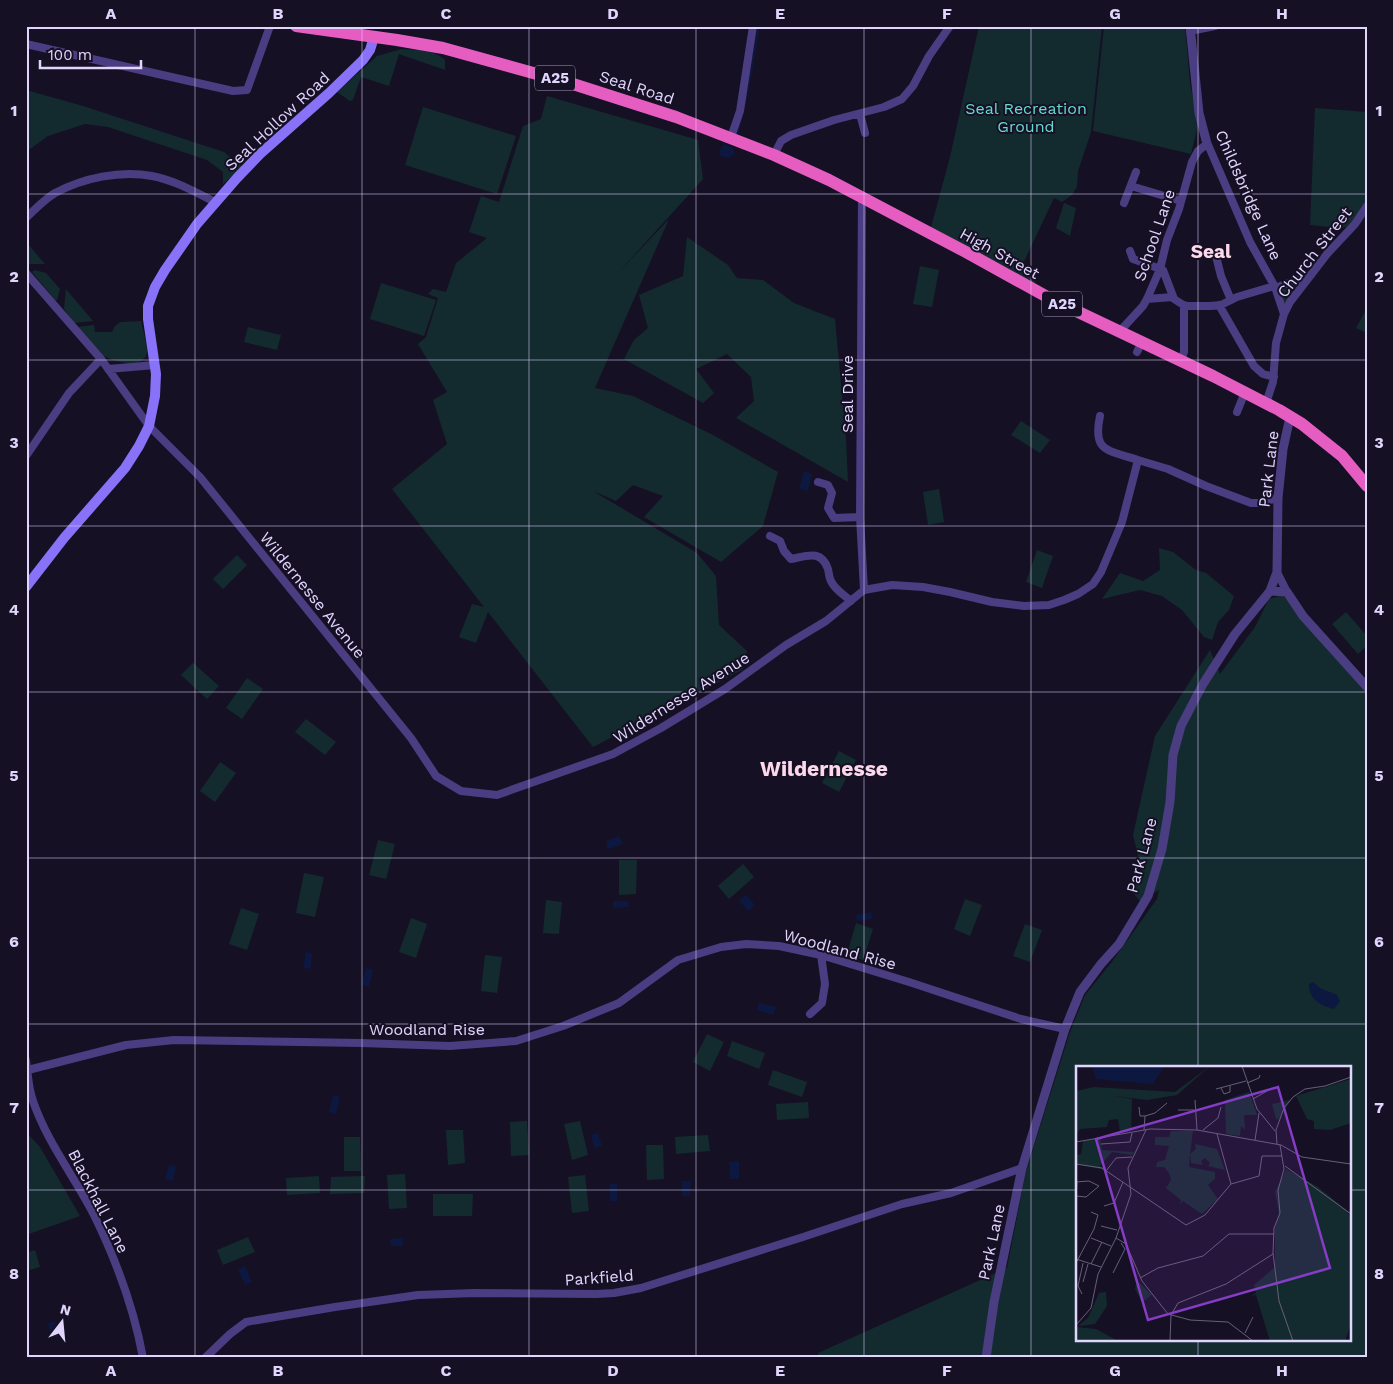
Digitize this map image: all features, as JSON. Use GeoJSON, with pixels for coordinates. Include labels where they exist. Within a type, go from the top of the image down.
{"type":"FeatureCollection","features":[{"type":"Feature","properties":{"kind":"highway","name":"Seal Road"},"geometry":{"type":"LineString","coordinates":[[296,26],[361,31],[374,37],[443,48],[539,74],[676,117],[731,137]]}},
{"type":"Feature","properties":{"kind":"highway","name":"High Street"},"geometry":{"type":"LineString","coordinates":[[731,137],[812,172],[968,253],[1040,293],[1120,331],[1139,347],[1181,360],[1290,417]]}},
{"type":"Feature","properties":{"kind":"highway","name":"A25"},"geometry":{"type":"LineString","coordinates":[[1290,417],[1307,428],[1344,458],[1367,486]]}},
{"type":"Feature","properties":{"kind":"main road","name":"Seal Hollow Road"},"geometry":{"type":"LineString","coordinates":[[26,587],[64,538],[125,468],[149,426],[155,396],[155,365],[148,312],[152,294],[161,276],[184,241],[215,202],[260,154],[363,60],[370,50],[374,37]]}},
{"type":"Feature","properties":{"kind":"street"},"geometry":{"type":"LineString","coordinates":[[26,44],[233,91],[247,90],[270,26]]}},
{"type":"Feature","properties":{"kind":"street"},"geometry":{"type":"LineString","coordinates":[[731,137],[740,111],[753,26]]}},
{"type":"Feature","properties":{"kind":"street"},"geometry":{"type":"LineString","coordinates":[[774,155],[781,142],[788,136],[834,120],[893,104],[906,95],[918,79],[929,56],[950,26]]}},
{"type":"Feature","properties":{"kind":"street"},"geometry":{"type":"LineString","coordinates":[[1190,29],[1215,26]]}},
{"type":"Feature","properties":{"kind":"street","name":"Childsbridge Lane"},"geometry":{"type":"LineString","coordinates":[[1190,29],[1199,113],[1206,142],[1250,242],[1275,287],[1284,314]]}},
{"type":"Feature","properties":{"kind":"street"},"geometry":{"type":"LineString","coordinates":[[860,114],[865,133]]}},
{"type":"Feature","properties":{"kind":"street","name":"School Lane"},"geometry":{"type":"LineString","coordinates":[[1120,331],[1142,308],[1147,299],[1160,269],[1166,240],[1195,156],[1206,142]]}},
{"type":"Feature","properties":{"kind":"street"},"geometry":{"type":"LineString","coordinates":[[1124,203],[1136,172]]}},
{"type":"Feature","properties":{"kind":"street"},"geometry":{"type":"LineString","coordinates":[[26,218],[55,193],[80,183],[131,173],[154,176],[189,189],[215,202]]}},
{"type":"Feature","properties":{"kind":"street"},"geometry":{"type":"LineString","coordinates":[[1130,186],[1181,201]]}},
{"type":"Feature","properties":{"kind":"street","name":"Seal Drive"},"geometry":{"type":"LineString","coordinates":[[862,198],[860,517],[864,590]]}},
{"type":"Feature","properties":{"kind":"street","name":"Church Street"},"geometry":{"type":"LineString","coordinates":[[1266,403],[1274,377],[1276,342],[1284,314],[1290,302],[1326,254],[1355,224],[1367,206]]}},
{"type":"Feature","properties":{"kind":"street"},"geometry":{"type":"LineString","coordinates":[[1130,251],[1133,259],[1164,270],[1173,297],[1184,305],[1219,305],[1312,275]]}},
{"type":"Feature","properties":{"kind":"street"},"geometry":{"type":"LineString","coordinates":[[1215,252],[1221,276],[1232,300]]}},
{"type":"Feature","properties":{"kind":"street","name":"Wildernesse Avenue"},"geometry":{"type":"LineString","coordinates":[[26,273],[101,359],[149,426],[200,477],[411,738],[436,776],[461,791],[498,795],[614,754],[725,689],[786,646],[826,621],[864,590]]}},
{"type":"Feature","properties":{"kind":"street"},"geometry":{"type":"LineString","coordinates":[[1147,299],[1173,297]]}},
{"type":"Feature","properties":{"kind":"street"},"geometry":{"type":"LineString","coordinates":[[1181,360],[1184,354],[1184,305]]}},
{"type":"Feature","properties":{"kind":"street"},"geometry":{"type":"LineString","coordinates":[[1219,305],[1253,364],[1263,374],[1274,377]]}},
{"type":"Feature","properties":{"kind":"street"},"geometry":{"type":"LineString","coordinates":[[26,456],[69,393],[101,359]]}},
{"type":"Feature","properties":{"kind":"street"},"geometry":{"type":"LineString","coordinates":[[108,369],[155,365]]}},
{"type":"Feature","properties":{"kind":"street"},"geometry":{"type":"LineString","coordinates":[[1237,412],[1245,392]]}},
{"type":"Feature","properties":{"kind":"street"},"geometry":{"type":"LineString","coordinates":[[1100,416],[1097,431],[1099,442],[1106,448],[1168,469],[1251,503],[1260,503],[1278,498]]}},
{"type":"Feature","properties":{"kind":"street","name":"Park Lane"},"geometry":{"type":"LineString","coordinates":[[986,1358],[994,1302],[1022,1168],[1065,1029],[1080,992],[1119,944],[1148,896],[1162,849],[1170,802],[1173,755],[1181,726],[1203,684],[1235,634],[1270,591],[1277,572],[1278,498],[1283,451],[1290,417]]}},
{"type":"Feature","properties":{"kind":"street"},"geometry":{"type":"LineString","coordinates":[[864,590],[892,585],[924,587],[992,602],[1024,606],[1049,605],[1078,594],[1093,584],[1108,557],[1122,522],[1138,460]]}},
{"type":"Feature","properties":{"kind":"street"},"geometry":{"type":"LineString","coordinates":[[818,482],[828,485],[832,493],[828,508],[834,518],[860,517]]}},
{"type":"Feature","properties":{"kind":"street"},"geometry":{"type":"LineString","coordinates":[[770,536],[780,541],[791,559],[809,554],[816,555],[825,562],[831,581],[851,601]]}},
{"type":"Feature","properties":{"kind":"street"},"geometry":{"type":"LineString","coordinates":[[1277,572],[1287,592],[1303,616],[1367,687]]}},
{"type":"Feature","properties":{"kind":"street"},"geometry":{"type":"LineString","coordinates":[[1270,591],[1287,592]]}},
{"type":"Feature","properties":{"kind":"street","name":"Woodland Rise"},"geometry":{"type":"LineString","coordinates":[[28,1070],[126,1045],[174,1040],[351,1042],[450,1046],[516,1041],[563,1026],[619,1003],[678,960],[720,947],[746,944],[779,946],[820,955],[1021,1019],[1065,1029]]}},
{"type":"Feature","properties":{"kind":"street"},"geometry":{"type":"LineString","coordinates":[[810,1014],[822,1003],[825,984],[820,955]]}},
{"type":"Feature","properties":{"kind":"street","name":"Blackhall Lane"},"geometry":{"type":"LineString","coordinates":[[26,1060],[32,1099],[45,1129],[94,1214],[117,1268],[137,1326],[143,1358]]}},
{"type":"Feature","properties":{"kind":"street","name":"Parkfield"},"geometry":{"type":"LineString","coordinates":[[205,1358],[230,1334],[246,1322],[335,1306],[418,1295],[475,1293],[596,1294],[641,1288],[902,1204],[951,1193],[1022,1168]]}},
{"type":"Feature","properties":{"kind":"green space","name":"Seal Recreation Ground"},"geometry":{"type":"Polygon","coordinates":[[[979,26],[1102,26],[1091,132],[1078,171],[1077,187],[1072,195],[1062,202],[1054,198],[1021,268],[1037,277],[1034,286],[930,231],[950,157],[979,26]]]}},
{"type":"Feature","properties":{"kind":"green space"},"geometry":{"type":"Polygon","coordinates":[[[1104,26],[1185,26],[1190,83],[1198,125],[1191,154],[1093,131],[1104,26]]]}},
{"type":"Feature","properties":{"kind":"green space"},"geometry":{"type":"Polygon","coordinates":[[[402,49],[425,51],[440,56],[445,60],[445,70],[399,54],[389,86],[361,77],[353,100],[350,101],[337,92],[377,56],[402,49]]]}},
{"type":"Feature","properties":{"kind":"green space"},"geometry":{"type":"Polygon","coordinates":[[[26,90],[83,106],[224,152],[243,167],[223,184],[223,172],[207,160],[108,127],[85,124],[48,136],[26,152],[26,90]]]}},
{"type":"Feature","properties":{"kind":"green space"},"geometry":{"type":"Polygon","coordinates":[[[547,96],[698,140],[703,179],[618,273],[669,219],[595,388],[633,396],[713,435],[778,472],[763,526],[721,562],[644,517],[663,496],[633,485],[616,501],[593,491],[697,553],[716,576],[719,625],[747,651],[742,670],[593,747],[488,612],[476,643],[459,637],[472,604],[484,607],[392,489],[447,444],[433,400],[447,392],[418,344],[426,337],[438,298],[428,294],[433,289],[446,292],[456,263],[487,238],[469,232],[481,196],[499,202],[523,126],[541,119],[547,96]]]}},
{"type":"Feature","properties":{"kind":"green space"},"geometry":{"type":"Polygon","coordinates":[[[423,107],[516,136],[497,194],[405,165],[423,107]]]}},
{"type":"Feature","properties":{"kind":"green space"},"geometry":{"type":"Polygon","coordinates":[[[1315,108],[1367,112],[1367,200],[1355,219],[1346,227],[1310,225],[1315,108]]]}},
{"type":"Feature","properties":{"kind":"green space"},"geometry":{"type":"Polygon","coordinates":[[[1064,203],[1076,208],[1070,236],[1056,228],[1064,203]]]}},
{"type":"Feature","properties":{"kind":"green space"},"geometry":{"type":"Polygon","coordinates":[[[687,237],[728,265],[737,278],[763,280],[794,303],[835,319],[848,482],[736,418],[754,401],[751,377],[727,354],[696,369],[714,393],[703,403],[624,359],[634,340],[648,328],[639,295],[683,276],[687,237]]]}},
{"type":"Feature","properties":{"kind":"green space"},"geometry":{"type":"Polygon","coordinates":[[[26,242],[45,264],[26,264],[26,242]]]}},
{"type":"Feature","properties":{"kind":"green space"},"geometry":{"type":"Polygon","coordinates":[[[920,266],[939,270],[932,307],[913,304],[920,266]]]}},
{"type":"Feature","properties":{"kind":"green space"},"geometry":{"type":"Polygon","coordinates":[[[35,270],[46,273],[60,289],[57,300],[32,272],[35,270]]]}},
{"type":"Feature","properties":{"kind":"green space"},"geometry":{"type":"Polygon","coordinates":[[[1311,275],[1284,314],[1275,287],[1311,275]]]}},
{"type":"Feature","properties":{"kind":"green space"},"geometry":{"type":"Polygon","coordinates":[[[381,283],[436,300],[424,336],[370,319],[381,283]]]}},
{"type":"Feature","properties":{"kind":"green space"},"geometry":{"type":"Polygon","coordinates":[[[66,289],[93,321],[74,323],[64,309],[66,289]]]}},
{"type":"Feature","properties":{"kind":"green space"},"geometry":{"type":"Polygon","coordinates":[[[1367,308],[1367,333],[1356,328],[1367,308]]]}},
{"type":"Feature","properties":{"kind":"green space"},"geometry":{"type":"Polygon","coordinates":[[[141,321],[147,352],[145,358],[134,363],[126,363],[100,354],[78,327],[94,325],[95,332],[112,332],[120,322],[141,321]]]}},
{"type":"Feature","properties":{"kind":"green space"},"geometry":{"type":"Polygon","coordinates":[[[248,327],[281,335],[277,350],[244,342],[248,327]]]}},
{"type":"Feature","properties":{"kind":"green space"},"geometry":{"type":"Polygon","coordinates":[[[1021,421],[1050,440],[1040,453],[1011,435],[1021,421]]]}},
{"type":"Feature","properties":{"kind":"green space"},"geometry":{"type":"Polygon","coordinates":[[[939,489],[944,522],[928,525],[923,492],[939,489]]]}},
{"type":"Feature","properties":{"kind":"green space"},"geometry":{"type":"Polygon","coordinates":[[[1159,548],[1173,552],[1196,570],[1206,573],[1234,596],[1229,610],[1218,622],[1212,640],[1204,637],[1182,610],[1162,596],[1140,590],[1102,599],[1120,573],[1143,581],[1160,570],[1159,548]]]}},
{"type":"Feature","properties":{"kind":"green space"},"geometry":{"type":"Polygon","coordinates":[[[1037,550],[1053,556],[1042,588],[1026,582],[1037,550]]]}},
{"type":"Feature","properties":{"kind":"green space"},"geometry":{"type":"Polygon","coordinates":[[[237,555],[247,565],[223,589],[213,579],[237,555]]]}},
{"type":"Feature","properties":{"kind":"green space"},"geometry":{"type":"Polygon","coordinates":[[[1283,595],[1367,684],[1367,1358],[818,1358],[818,1353],[1007,1268],[1026,1171],[1070,1032],[1085,995],[1111,963],[1157,899],[1159,890],[1140,901],[1129,888],[1142,873],[1133,835],[1155,736],[1210,650],[1220,674],[1255,627],[1269,599],[1283,595]]]}},
{"type":"Feature","properties":{"kind":"green space"},"geometry":{"type":"Polygon","coordinates":[[[1346,612],[1367,636],[1367,646],[1358,654],[1332,624],[1346,612]]]}},
{"type":"Feature","properties":{"kind":"green space"},"geometry":{"type":"Polygon","coordinates":[[[193,663],[219,686],[207,699],[181,675],[193,663]]]}},
{"type":"Feature","properties":{"kind":"green space"},"geometry":{"type":"Polygon","coordinates":[[[247,678],[263,689],[242,719],[226,708],[247,678]]]}},
{"type":"Feature","properties":{"kind":"green space"},"geometry":{"type":"Polygon","coordinates":[[[306,719],[336,742],[325,755],[295,732],[306,719]]]}},
{"type":"Feature","properties":{"kind":"green space"},"geometry":{"type":"Polygon","coordinates":[[[839,751],[856,760],[839,792],[822,783],[839,751]]]}},
{"type":"Feature","properties":{"kind":"green space"},"geometry":{"type":"Polygon","coordinates":[[[220,762],[236,773],[215,802],[200,791],[220,762]]]}},
{"type":"Feature","properties":{"kind":"green space"},"geometry":{"type":"Polygon","coordinates":[[[378,840],[395,844],[386,879],[369,875],[378,840]]]}},
{"type":"Feature","properties":{"kind":"green space"},"geometry":{"type":"Polygon","coordinates":[[[619,860],[637,860],[636,894],[619,895],[619,860]]]}},
{"type":"Feature","properties":{"kind":"green space"},"geometry":{"type":"Polygon","coordinates":[[[743,864],[754,877],[729,899],[718,886],[743,864]]]}},
{"type":"Feature","properties":{"kind":"green space"},"geometry":{"type":"Polygon","coordinates":[[[304,873],[324,877],[315,917],[296,913],[304,873]]]}},
{"type":"Feature","properties":{"kind":"green space"},"geometry":{"type":"Polygon","coordinates":[[[965,899],[982,905],[970,936],[954,929],[965,899]]]}},
{"type":"Feature","properties":{"kind":"green space"},"geometry":{"type":"Polygon","coordinates":[[[546,900],[562,902],[559,934],[543,933],[546,900]]]}},
{"type":"Feature","properties":{"kind":"green space"},"geometry":{"type":"Polygon","coordinates":[[[241,908],[259,914],[247,950],[229,944],[241,908]]]}},
{"type":"Feature","properties":{"kind":"green space"},"geometry":{"type":"Polygon","coordinates":[[[411,918],[427,924],[416,958],[399,952],[411,918]]]}},
{"type":"Feature","properties":{"kind":"green space"},"geometry":{"type":"Polygon","coordinates":[[[856,923],[873,929],[863,960],[847,954],[856,923]]]}},
{"type":"Feature","properties":{"kind":"green space"},"geometry":{"type":"Polygon","coordinates":[[[1025,924],[1042,930],[1030,962],[1013,956],[1025,924]]]}},
{"type":"Feature","properties":{"kind":"green space"},"geometry":{"type":"Polygon","coordinates":[[[485,955],[502,957],[497,993],[481,991],[485,955]]]}},
{"type":"Feature","properties":{"kind":"green space"},"geometry":{"type":"Polygon","coordinates":[[[707,1034],[724,1042],[710,1071],[693,1062],[707,1034]]]}},
{"type":"Feature","properties":{"kind":"green space"},"geometry":{"type":"Polygon","coordinates":[[[732,1041],[765,1053],[759,1069],[727,1056],[732,1041]]]}},
{"type":"Feature","properties":{"kind":"green space"},"geometry":{"type":"Polygon","coordinates":[[[773,1070],[807,1082],[802,1097],[768,1085],[773,1070]]]}},
{"type":"Feature","properties":{"kind":"green space"},"geometry":{"type":"Polygon","coordinates":[[[808,1102],[809,1118],[777,1120],[776,1104],[808,1102]]]}},
{"type":"Feature","properties":{"kind":"green space"},"geometry":{"type":"Polygon","coordinates":[[[527,1121],[529,1155],[511,1156],[510,1122],[527,1121]]]}},
{"type":"Feature","properties":{"kind":"green space"},"geometry":{"type":"Polygon","coordinates":[[[580,1121],[588,1155],[572,1160],[564,1124],[580,1121]]]}},
{"type":"Feature","properties":{"kind":"green space"},"geometry":{"type":"Polygon","coordinates":[[[446,1130],[463,1130],[465,1163],[448,1165],[446,1130]]]}},
{"type":"Feature","properties":{"kind":"green space"},"geometry":{"type":"Polygon","coordinates":[[[26,1132],[40,1147],[80,1216],[26,1235],[26,1132]]]}},
{"type":"Feature","properties":{"kind":"green space"},"geometry":{"type":"Polygon","coordinates":[[[708,1135],[710,1151],[676,1154],[675,1137],[708,1135]]]}},
{"type":"Feature","properties":{"kind":"green space"},"geometry":{"type":"Polygon","coordinates":[[[344,1137],[360,1137],[361,1171],[344,1171],[344,1137]]]}},
{"type":"Feature","properties":{"kind":"green space"},"geometry":{"type":"Polygon","coordinates":[[[646,1145],[663,1145],[664,1179],[647,1180],[646,1145]]]}},
{"type":"Feature","properties":{"kind":"green space"},"geometry":{"type":"Polygon","coordinates":[[[405,1174],[407,1208],[389,1209],[387,1175],[405,1174]]]}},
{"type":"Feature","properties":{"kind":"green space"},"geometry":{"type":"Polygon","coordinates":[[[585,1175],[589,1211],[572,1213],[568,1177],[585,1175]]]}},
{"type":"Feature","properties":{"kind":"green space"},"geometry":{"type":"Polygon","coordinates":[[[319,1176],[320,1193],[287,1195],[286,1178],[319,1176]]]}},
{"type":"Feature","properties":{"kind":"green space"},"geometry":{"type":"Polygon","coordinates":[[[365,1176],[364,1193],[330,1194],[331,1177],[365,1176]]]}},
{"type":"Feature","properties":{"kind":"green space"},"geometry":{"type":"Polygon","coordinates":[[[433,1194],[473,1194],[472,1216],[433,1216],[433,1194]]]}},
{"type":"Feature","properties":{"kind":"green space"},"geometry":{"type":"Polygon","coordinates":[[[248,1237],[255,1252],[223,1265],[217,1250],[248,1237]]]}},
{"type":"Feature","properties":{"kind":"green space"},"geometry":{"type":"Polygon","coordinates":[[[35,1250],[40,1267],[26,1271],[26,1253],[35,1250]]]}},
{"type":"Feature","properties":{"kind":"water"},"geometry":{"type":"Polygon","coordinates":[[[724,144],[733,148],[735,153],[732,156],[721,156],[719,152],[724,144]]]}},
{"type":"Feature","properties":{"kind":"water"},"geometry":{"type":"Polygon","coordinates":[[[804,471],[812,474],[808,491],[799,488],[804,471]]]}},
{"type":"Feature","properties":{"kind":"water"},"geometry":{"type":"Polygon","coordinates":[[[619,836],[623,844],[608,849],[606,841],[619,836]]]}},
{"type":"Feature","properties":{"kind":"water"},"geometry":{"type":"Polygon","coordinates":[[[746,895],[755,905],[748,911],[739,900],[746,895]]]}},
{"type":"Feature","properties":{"kind":"water"},"geometry":{"type":"Polygon","coordinates":[[[613,901],[628,901],[629,907],[613,908],[613,901]]]}},
{"type":"Feature","properties":{"kind":"water"},"geometry":{"type":"Polygon","coordinates":[[[871,912],[873,919],[857,921],[856,915],[871,912]]]}},
{"type":"Feature","properties":{"kind":"water"},"geometry":{"type":"Polygon","coordinates":[[[305,952],[312,953],[311,969],[304,968],[305,952]]]}},
{"type":"Feature","properties":{"kind":"water"},"geometry":{"type":"Polygon","coordinates":[[[366,968],[373,970],[369,987],[361,985],[366,968]]]}},
{"type":"Feature","properties":{"kind":"water"},"geometry":{"type":"Polygon","coordinates":[[[1313,982],[1320,988],[1337,995],[1340,1001],[1334,1009],[1320,1004],[1313,998],[1309,984],[1313,982]]]}},
{"type":"Feature","properties":{"kind":"water"},"geometry":{"type":"Polygon","coordinates":[[[759,1003],[776,1007],[773,1015],[757,1010],[759,1003]]]}},
{"type":"Feature","properties":{"kind":"water"},"geometry":{"type":"Polygon","coordinates":[[[333,1095],[340,1097],[336,1114],[329,1112],[333,1095]]]}},
{"type":"Feature","properties":{"kind":"water"},"geometry":{"type":"Polygon","coordinates":[[[598,1133],[602,1146],[594,1148],[591,1135],[598,1133]]]}},
{"type":"Feature","properties":{"kind":"water"},"geometry":{"type":"Polygon","coordinates":[[[739,1161],[739,1179],[730,1179],[729,1162],[739,1161]]]}},
{"type":"Feature","properties":{"kind":"water"},"geometry":{"type":"Polygon","coordinates":[[[169,1165],[176,1166],[173,1181],[165,1179],[169,1165]]]}},
{"type":"Feature","properties":{"kind":"water"},"geometry":{"type":"Polygon","coordinates":[[[682,1181],[691,1181],[690,1196],[682,1196],[682,1181]]]}},
{"type":"Feature","properties":{"kind":"water"},"geometry":{"type":"Polygon","coordinates":[[[610,1184],[617,1184],[617,1201],[610,1201],[610,1184]]]}},
{"type":"Feature","properties":{"kind":"water"},"geometry":{"type":"Polygon","coordinates":[[[403,1238],[403,1246],[391,1246],[390,1239],[403,1238]]]}},
{"type":"Feature","properties":{"kind":"water"},"geometry":{"type":"Polygon","coordinates":[[[245,1266],[252,1282],[245,1285],[238,1269],[245,1266]]]}},
{"type":"Feature","properties":{"kind":"water"},"geometry":{"type":"Polygon","coordinates":[[[55,1321],[59,1336],[52,1338],[48,1323],[55,1321]]]}},
{"type":"Feature","properties":{"kind":"waterway"},"geometry":{"type":"LineString","coordinates":[[745,104],[759,26]]}},
{"type":"Feature","properties":{"kind":"waterway"},"geometry":{"type":"LineString","coordinates":[[735,135],[738,132],[742,116]]}},
{"type":"Feature","properties":{"kind":"district","name":"Seal"},"geometry":{"type":"Point","coordinates":[1211,251]}},
{"type":"Feature","properties":{"kind":"district","name":"Wildernesse"},"geometry":{"type":"Point","coordinates":[824,769]}}]}
